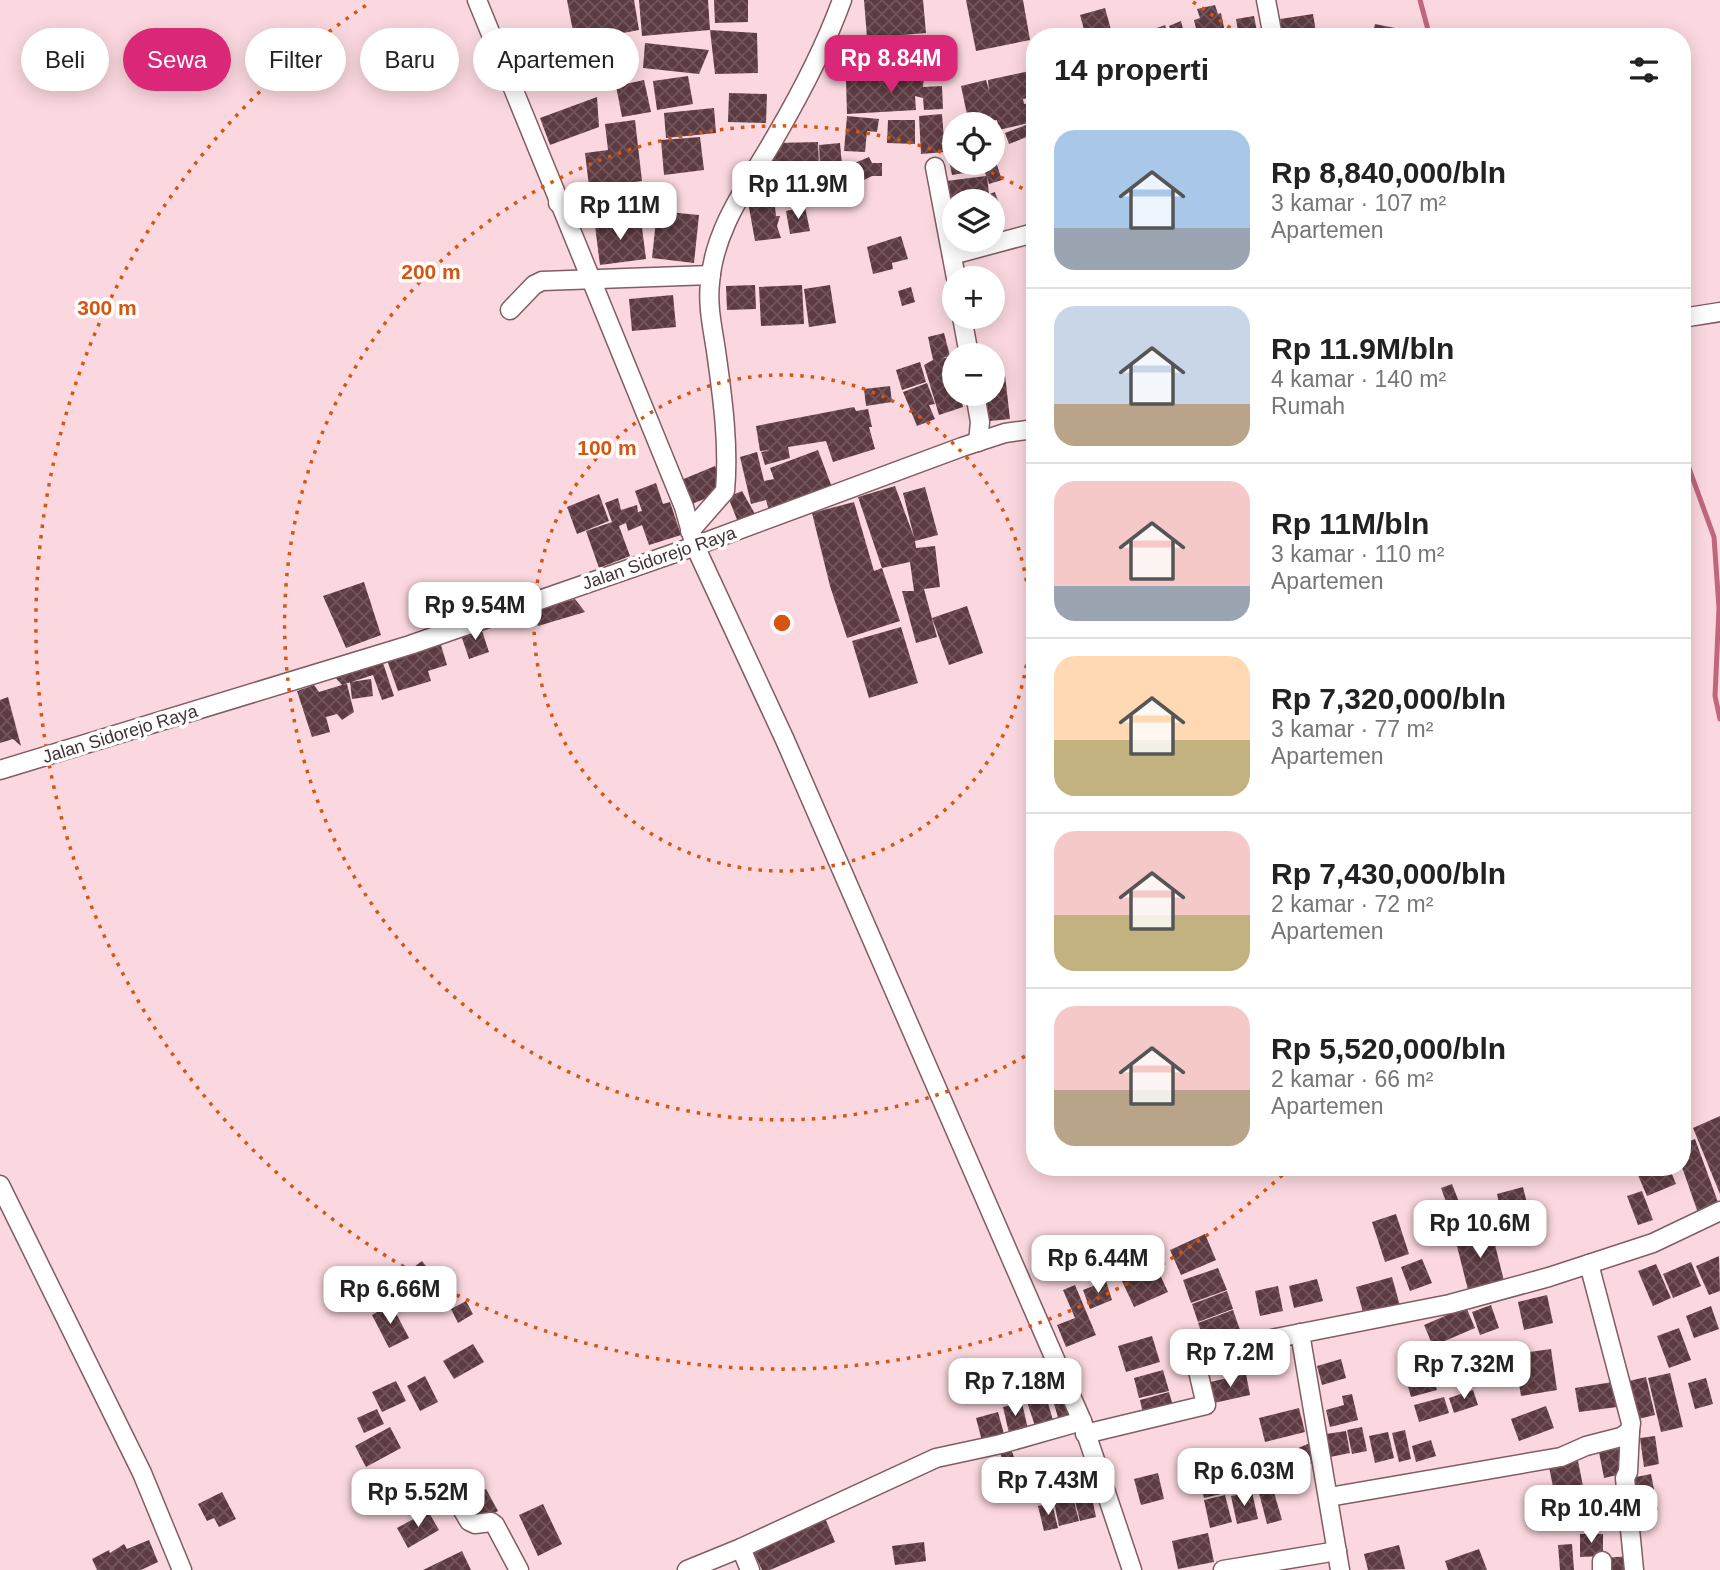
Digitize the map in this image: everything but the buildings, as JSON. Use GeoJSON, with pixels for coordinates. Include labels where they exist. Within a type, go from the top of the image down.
{"type":"FeatureCollection","features":[{"type":"Feature","properties":{"kind":"street"},"geometry":{"type":"LineString","coordinates":[[477,0],[588,278],[684,507],[693,539],[785,740],[1083,1428],[1132,1570]]}},
{"type":"Feature","properties":{"kind":"street"},"geometry":{"type":"LineString","coordinates":[[693,539],[725,491],[722,394],[710,307],[711,275],[716,248],[738,198],[777,135],[828,38],[842,0]]}},
{"type":"Feature","properties":{"kind":"street"},"geometry":{"type":"LineString","coordinates":[[1266,0],[1271,28]]}},
{"type":"Feature","properties":{"kind":"street"},"geometry":{"type":"LineString","coordinates":[[935,167],[954,266]]}},
{"type":"Feature","properties":{"kind":"street"},"geometry":{"type":"LineString","coordinates":[[558,203],[629,193]]}},
{"type":"Feature","properties":{"kind":"street"},"geometry":{"type":"LineString","coordinates":[[952,254],[1026,235]]}},
{"type":"Feature","properties":{"kind":"street"},"geometry":{"type":"LineString","coordinates":[[510,310],[534,285],[542,281],[711,275]]}},
{"type":"Feature","properties":{"kind":"street"},"geometry":{"type":"LineString","coordinates":[[1691,317],[1720,312]]}},
{"type":"Feature","properties":{"kind":"street"},"geometry":{"type":"LineString","coordinates":[[977,406],[980,422],[978,442]]}},
{"type":"Feature","properties":{"kind":"street","name":"Jalan Sidorejo Raya"},"geometry":{"type":"LineString","coordinates":[[0,770],[410,645],[693,539],[1005,433],[1026,430]]}},
{"type":"Feature","properties":{"kind":"street"},"geometry":{"type":"LineString","coordinates":[[0,1185],[142,1473],[182,1570]]}},
{"type":"Feature","properties":{"kind":"street"},"geometry":{"type":"LineString","coordinates":[[687,1570],[936,1458],[1206,1405],[1198,1371],[1205,1352],[1450,1304],[1549,1278],[1653,1243],[1720,1211]]}},
{"type":"Feature","properties":{"kind":"street"},"geometry":{"type":"LineString","coordinates":[[1589,1264],[1631,1423],[1628,1472],[1625,1478],[1634,1570]]}},
{"type":"Feature","properties":{"kind":"street"},"geometry":{"type":"LineString","coordinates":[[1300,1333],[1340,1570]]}},
{"type":"Feature","properties":{"kind":"street"},"geometry":{"type":"LineString","coordinates":[[1329,1497],[1560,1457],[1620,1437],[1629,1431]]}},
{"type":"Feature","properties":{"kind":"street"},"geometry":{"type":"LineString","coordinates":[[450,1488],[469,1521],[475,1524],[491,1521],[495,1525],[519,1570]]}},
{"type":"Feature","properties":{"kind":"street"},"geometry":{"type":"LineString","coordinates":[[741,1548],[750,1570]]}},
{"type":"Feature","properties":{"kind":"street"},"geometry":{"type":"LineString","coordinates":[[1223,1570],[1338,1551]]}},
{"type":"Feature","properties":{"kind":"waterway"},"geometry":{"type":"LineString","coordinates":[[1420,0],[1428,28]]}},
{"type":"Feature","properties":{"kind":"waterway"},"geometry":{"type":"LineString","coordinates":[[1691,474],[1714,537],[1719,608],[1715,696],[1720,719]]}}]}
